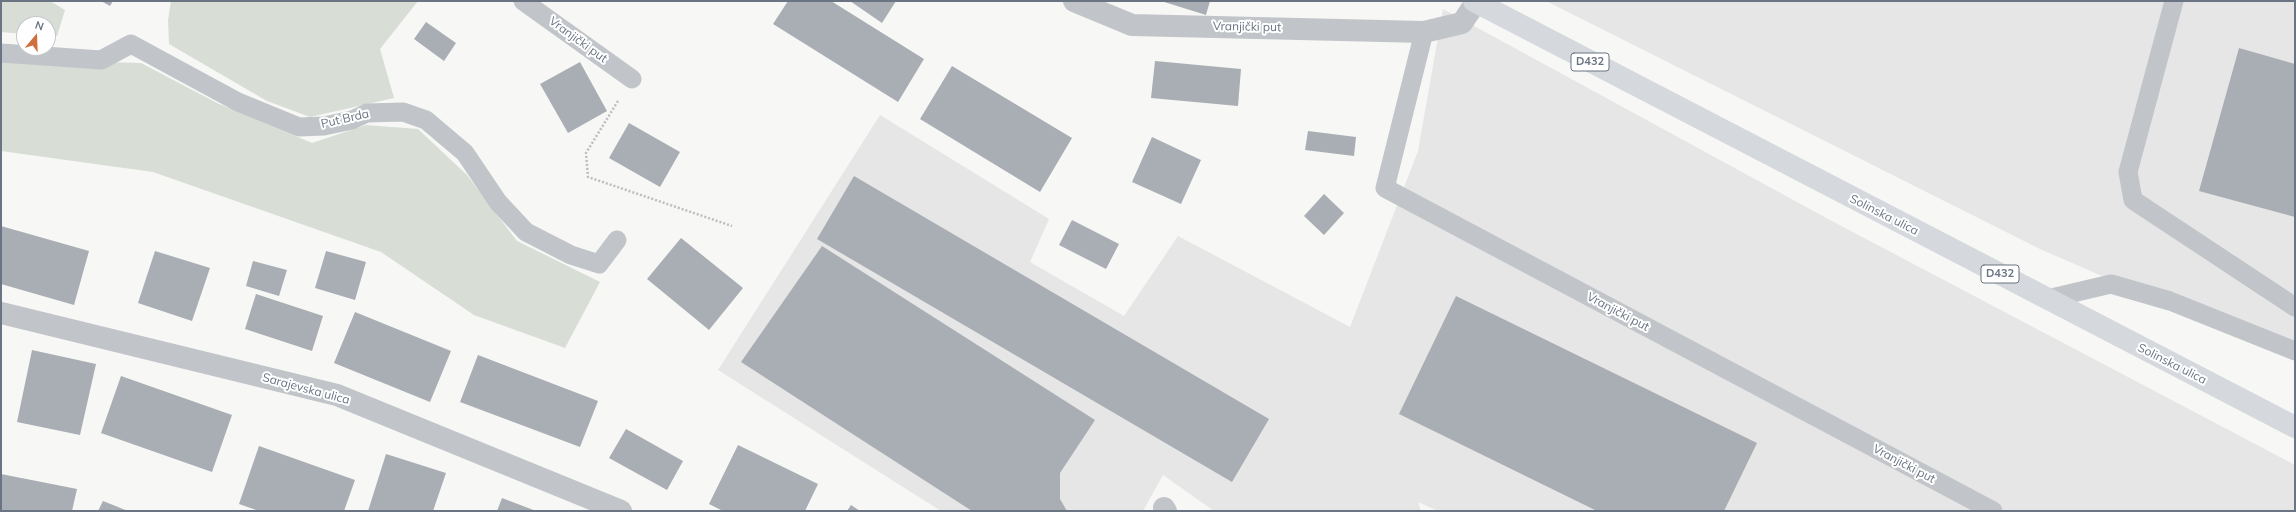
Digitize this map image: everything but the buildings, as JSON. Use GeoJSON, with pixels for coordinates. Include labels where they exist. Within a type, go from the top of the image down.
{"type":"FeatureCollection","features":[{"type":"Feature","properties":{"kind":"main road","name":"Solinska ulica"},"geometry":{"type":"LineString","coordinates":[[1475,1],[2295,427]]}},
{"type":"Feature","properties":{"kind":"street","name":"Vranjički put"},"geometry":{"type":"LineString","coordinates":[[1074,1],[1132,25],[1424,32],[1462,23],[1475,1]]}},
{"type":"Feature","properties":{"kind":"street","name":"Sarajevska ulica"},"geometry":{"type":"LineString","coordinates":[[1,313],[337,395],[621,511]]}},
{"type":"Feature","properties":{"kind":"lane","name":"Vranjički put"},"geometry":{"type":"LineString","coordinates":[[523,1],[632,79]]}},
{"type":"Feature","properties":{"kind":"lane"},"geometry":{"type":"LineString","coordinates":[[2174,1],[2128,172],[2133,200],[2295,307]]}},
{"type":"Feature","properties":{"kind":"lane","name":"Vranjički put"},"geometry":{"type":"LineString","coordinates":[[1424,32],[1385,188],[1993,511]]}},
{"type":"Feature","properties":{"kind":"lane","name":"Put Brda"},"geometry":{"type":"LineString","coordinates":[[1,53],[101,60],[130,44],[238,102],[299,127],[338,123],[352,120],[367,113],[403,112],[426,120],[465,153],[498,202],[526,232],[572,256],[599,264],[617,240]]}},
{"type":"Feature","properties":{"kind":"lane"},"geometry":{"type":"LineString","coordinates":[[2048,299],[2111,284],[2170,301],[2295,351]]}},
{"type":"Feature","properties":{"kind":"path"},"geometry":{"type":"LineString","coordinates":[[632,79],[586,153],[588,177],[732,226]]}},
{"type":"Feature","properties":{"kind":"shaded area"},"geometry":{"type":"Polygon","coordinates":[[[1,1],[50,1],[65,10],[57,36],[56,16],[16,16],[16,33],[1,32],[1,1]]]}},
{"type":"Feature","properties":{"kind":"shaded area"},"geometry":{"type":"Polygon","coordinates":[[[171,1],[418,1],[380,49],[394,98],[310,117],[267,101],[169,44],[168,20],[171,1]]]}},
{"type":"Feature","properties":{"kind":"shaded area"},"geometry":{"type":"Polygon","coordinates":[[[1546,1],[2295,1],[2295,360],[2040,249],[1546,1]]]}},
{"type":"Feature","properties":{"kind":"shaded area"},"geometry":{"type":"Polygon","coordinates":[[[1443,9],[1830,220],[2295,465],[2295,511],[1438,511],[1418,502],[1421,511],[1214,511],[1163,475],[1143,511],[941,511],[718,370],[880,115],[1049,219],[1030,262],[1124,316],[1178,236],[1350,327],[1418,151],[1443,9]]]}},
{"type":"Feature","properties":{"kind":"shaded area"},"geometry":{"type":"Polygon","coordinates":[[[1,59],[141,63],[217,103],[312,143],[366,125],[418,129],[467,175],[517,241],[600,282],[565,348],[474,315],[381,252],[153,172],[1,151],[1,59]]]}}]}
